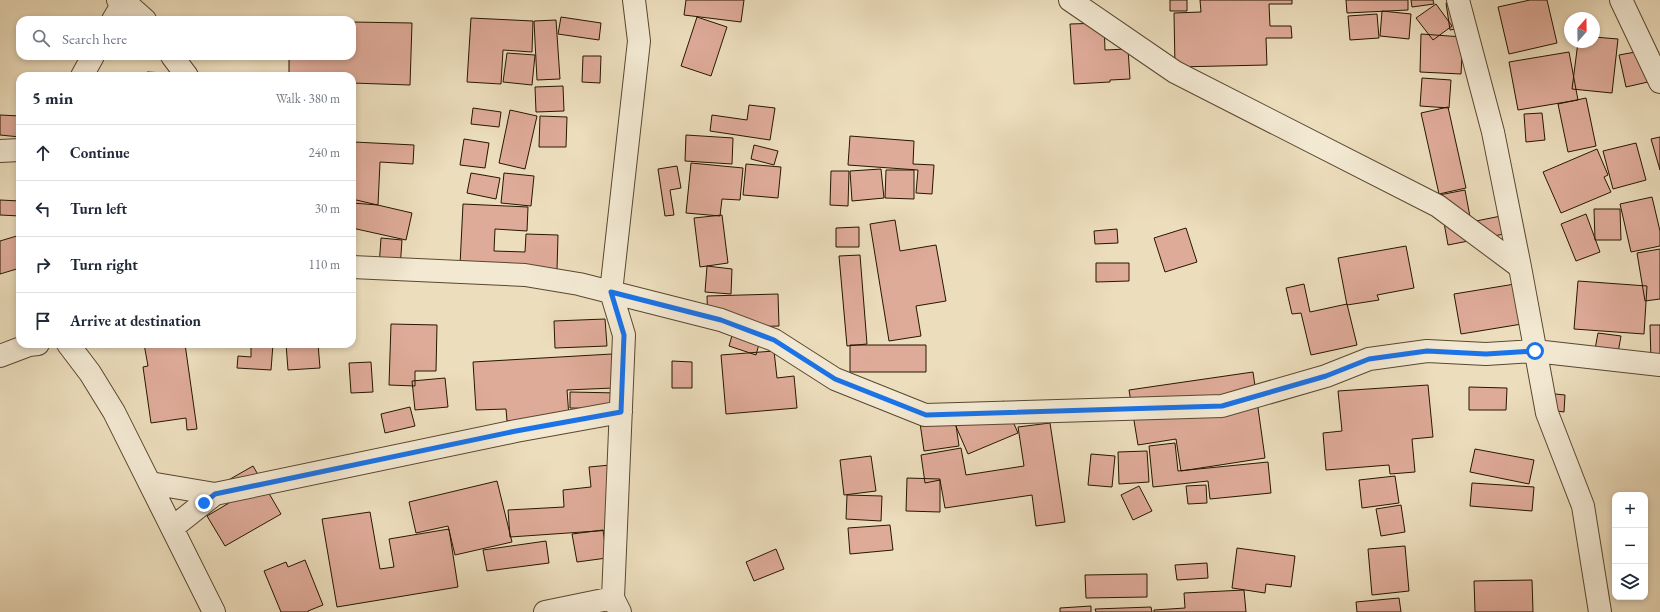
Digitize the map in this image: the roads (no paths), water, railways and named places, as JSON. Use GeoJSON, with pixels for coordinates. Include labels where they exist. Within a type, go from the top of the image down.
{"type":"FeatureCollection","features":[{"type":"Feature","properties":{"kind":"street"},"geometry":{"type":"LineString","coordinates":[[546,612],[617,605],[624,335],[611,292],[639,41],[634,0]]}},
{"type":"Feature","properties":{"kind":"street"},"geometry":{"type":"LineString","coordinates":[[1070,0],[1091,7],[1175,72],[1438,206],[1520,267]]}},
{"type":"Feature","properties":{"kind":"street"},"geometry":{"type":"LineString","coordinates":[[1458,0],[1492,132],[1520,267],[1547,413],[1583,506],[1600,612]]}},
{"type":"Feature","properties":{"kind":"street"},"geometry":{"type":"LineString","coordinates":[[1621,0],[1660,82]]}},
{"type":"Feature","properties":{"kind":"street"},"geometry":{"type":"LineString","coordinates":[[115,16],[123,1],[140,16]]}},
{"type":"Feature","properties":{"kind":"street"},"geometry":{"type":"LineString","coordinates":[[84,72],[91,60]]}},
{"type":"Feature","properties":{"kind":"street"},"geometry":{"type":"LineString","coordinates":[[175,60],[184,72]]}},
{"type":"Feature","properties":{"kind":"street"},"geometry":{"type":"LineString","coordinates":[[0,151],[16,150]]}},
{"type":"Feature","properties":{"kind":"street"},"geometry":{"type":"LineString","coordinates":[[356,267],[525,275],[579,284],[721,320],[774,340],[835,379],[926,415],[1222,406],[1326,376],[1369,359],[1427,351],[1486,354],[1535,351],[1660,365]]}},
{"type":"Feature","properties":{"kind":"street"},"geometry":{"type":"LineString","coordinates":[[0,356],[19,348]]}},
{"type":"Feature","properties":{"kind":"street"},"geometry":{"type":"LineString","coordinates":[[71,348],[90,373],[114,412],[214,612]]}},
{"type":"Feature","properties":{"kind":"street"},"geometry":{"type":"LineString","coordinates":[[150,483],[215,494],[516,431],[621,412]]}},
{"type":"Feature","properties":{"kind":"street"},"geometry":{"type":"LineString","coordinates":[[172,528],[215,494]]}}]}
